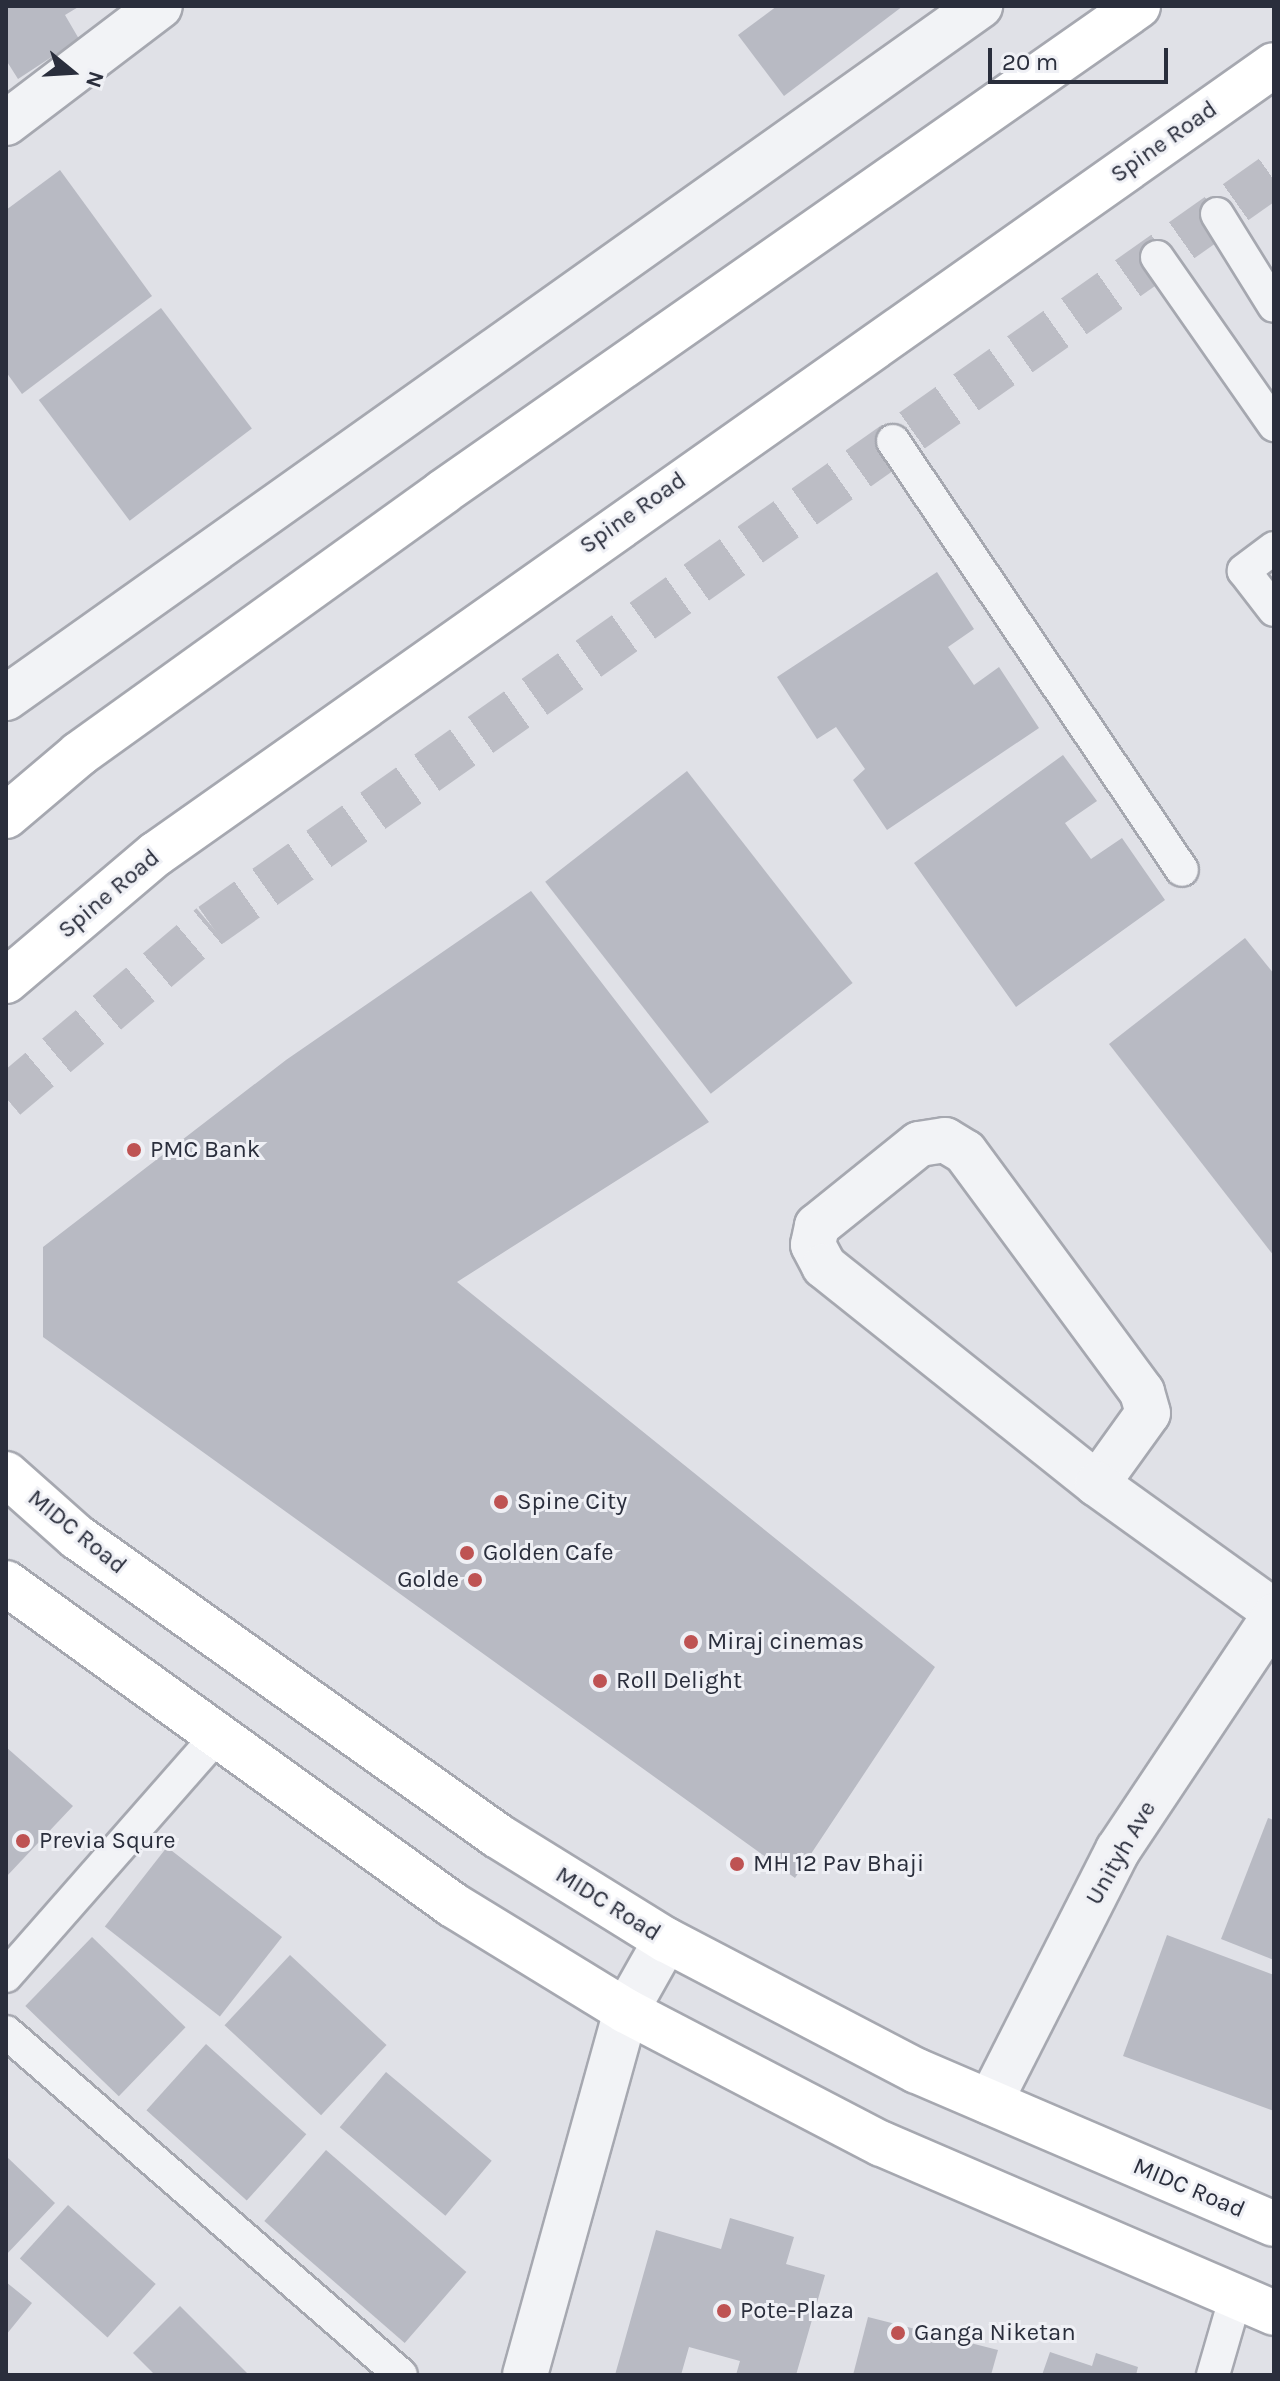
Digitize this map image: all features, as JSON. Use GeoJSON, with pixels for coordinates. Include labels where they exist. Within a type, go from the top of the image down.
{"type":"FeatureCollection","features":[{"type":"Feature","properties":{"kind":"main road"},"geometry":{"type":"LineString","coordinates":[[6,816],[79,754],[443,492],[1138,6]]}},
{"type":"Feature","properties":{"kind":"main road","name":"Spine Road"},"geometry":{"type":"LineString","coordinates":[[6,981],[156,854],[1274,65]]}},
{"type":"Feature","properties":{"kind":"main road","name":"MIDC Road"},"geometry":{"type":"LineString","coordinates":[[6,1474],[77,1537],[498,1836],[666,1940],[917,2071],[1274,2224]]}},
{"type":"Feature","properties":{"kind":"main road"},"geometry":{"type":"LineString","coordinates":[[6,1583],[453,1905],[626,2011],[882,2144],[1255,2304]]}},
{"type":"Feature","properties":{"kind":"street"},"geometry":{"type":"LineString","coordinates":[[12,105],[160,6]]}},
{"type":"Feature","properties":{"kind":"street"},"geometry":{"type":"LineString","coordinates":[[6,698],[980,6]]}},
{"type":"Feature","properties":{"kind":"street"},"geometry":{"type":"LineString","coordinates":[[1097,1484],[1148,1413],[1142,1392],[965,1152],[945,1140],[919,1144],[817,1226],[813,1245],[824,1266],[1097,1484],[1274,1613]]}},
{"type":"Feature","properties":{"kind":"street","name":"Unityh Ave"},"geometry":{"type":"LineString","coordinates":[[990,2102],[1118,1850],[1274,1613]]}},
{"type":"Feature","properties":{"kind":"street"},"geometry":{"type":"LineString","coordinates":[[525,2375],[626,2011],[666,1940]]}},
{"type":"Feature","properties":{"kind":"lane"},"geometry":{"type":"LineString","coordinates":[[1217,214],[1274,306]]}},
{"type":"Feature","properties":{"kind":"lane"},"geometry":{"type":"LineString","coordinates":[[1157,257],[1274,425]]}},
{"type":"Feature","properties":{"kind":"lane"},"geometry":{"type":"LineString","coordinates":[[893,441],[1182,870]]}},
{"type":"Feature","properties":{"kind":"lane"},"geometry":{"type":"LineString","coordinates":[[1274,548],[1244,571],[1274,610]]}},
{"type":"Feature","properties":{"kind":"lane"},"geometry":{"type":"LineString","coordinates":[[6,1976],[218,1735]]}},
{"type":"Feature","properties":{"kind":"lane"},"geometry":{"type":"LineString","coordinates":[[6,2032],[401,2375]]}},
{"type":"Feature","properties":{"kind":"lane"},"geometry":{"type":"LineString","coordinates":[[1213,2375],[1255,2304]]}},
{"type":"Feature","properties":{"kind":"building"},"geometry":{"type":"Polygon","coordinates":[[[6,6],[80,6],[65,15],[79,39],[18,79],[6,60],[6,6]]]}},
{"type":"Feature","properties":{"kind":"building"},"geometry":{"type":"Polygon","coordinates":[[[777,6],[903,6],[784,96],[738,35],[777,6]]]}},
{"type":"Feature","properties":{"kind":"building"},"geometry":{"type":"Polygon","coordinates":[[[60,170],[152,296],[22,394],[6,372],[6,210],[60,170]]]}},
{"type":"Feature","properties":{"kind":"building"},"geometry":{"type":"Polygon","coordinates":[[[161,308],[252,429],[130,521],[39,400],[161,308]]]}},
{"type":"Feature","properties":{"kind":"building"},"geometry":{"type":"Polygon","coordinates":[[[937,572],[974,629],[948,647],[974,685],[999,667],[1039,728],[887,830],[853,780],[865,769],[836,727],[817,739],[777,677],[937,572]]]}},
{"type":"Feature","properties":{"kind":"building"},"geometry":{"type":"Polygon","coordinates":[[[1063,755],[1097,801],[1065,823],[1091,859],[1122,838],[1165,900],[1016,1007],[914,863],[1063,755]]]}},
{"type":"Feature","properties":{"kind":"building"},"geometry":{"type":"Polygon","coordinates":[[[687,771],[853,983],[711,1094],[545,882],[687,771]]]}},
{"type":"Feature","properties":{"kind":"building","name":"Spine City"},"geometry":{"type":"Polygon","coordinates":[[[531,891],[709,1122],[457,1282],[935,1667],[795,1878],[43,1337],[43,1247],[286,1060],[531,891]]]}},
{"type":"Feature","properties":{"kind":"building"},"geometry":{"type":"Polygon","coordinates":[[[1245,938],[1274,974],[1274,1256],[1109,1044],[1245,938]]]}},
{"type":"Feature","properties":{"kind":"building","name":"Previa Squre"},"geometry":{"type":"Polygon","coordinates":[[[6,1747],[73,1806],[6,1877],[6,1747]]]}},
{"type":"Feature","properties":{"kind":"building"},"geometry":{"type":"Polygon","coordinates":[[[1268,1818],[1274,1820],[1274,1960],[1221,1939],[1268,1818]]]}},
{"type":"Feature","properties":{"kind":"building"},"geometry":{"type":"Polygon","coordinates":[[[167,1847],[282,1937],[220,2016],[105,1927],[167,1847]]]}},
{"type":"Feature","properties":{"kind":"building"},"geometry":{"type":"Polygon","coordinates":[[[1167,1935],[1274,1975],[1274,2111],[1123,2056],[1167,1935]]]}},
{"type":"Feature","properties":{"kind":"building"},"geometry":{"type":"Polygon","coordinates":[[[92,1937],[186,2027],[119,2096],[25,2006],[92,1937]]]}},
{"type":"Feature","properties":{"kind":"building"},"geometry":{"type":"Polygon","coordinates":[[[290,1955],[387,2045],[321,2115],[225,2025],[290,1955]]]}},
{"type":"Feature","properties":{"kind":"building"},"geometry":{"type":"Polygon","coordinates":[[[206,2044],[306,2134],[247,2200],[146,2110],[206,2044]]]}},
{"type":"Feature","properties":{"kind":"building"},"geometry":{"type":"Polygon","coordinates":[[[386,2072],[492,2161],[445,2216],[340,2127],[386,2072]]]}},
{"type":"Feature","properties":{"kind":"building"},"geometry":{"type":"Polygon","coordinates":[[[326,2150],[466,2272],[405,2343],[264,2221],[326,2150]]]}},
{"type":"Feature","properties":{"kind":"building"},"geometry":{"type":"Polygon","coordinates":[[[6,2156],[55,2203],[6,2255],[6,2156]]]}},
{"type":"Feature","properties":{"kind":"building"},"geometry":{"type":"Polygon","coordinates":[[[68,2205],[156,2284],[108,2337],[20,2259],[68,2205]]]}},
{"type":"Feature","properties":{"kind":"building","name":"Pote-Plaza"},"geometry":{"type":"Polygon","coordinates":[[[730,2218],[794,2237],[786,2264],[825,2275],[796,2375],[736,2375],[740,2361],[689,2347],[681,2375],[615,2375],[656,2230],[721,2249],[730,2218]]]}},
{"type":"Feature","properties":{"kind":"building"},"geometry":{"type":"Polygon","coordinates":[[[6,2282],[32,2303],[6,2335],[6,2282]]]}},
{"type":"Feature","properties":{"kind":"building"},"geometry":{"type":"Polygon","coordinates":[[[180,2306],[249,2375],[155,2375],[133,2353],[180,2306]]]}},
{"type":"Feature","properties":{"kind":"building","name":"Ganga Niketan"},"geometry":{"type":"Polygon","coordinates":[[[868,2317],[998,2350],[991,2375],[853,2375],[868,2317]]]}},
{"type":"Feature","properties":{"kind":"building"},"geometry":{"type":"Polygon","coordinates":[[[1050,2352],[1092,2366],[1096,2353],[1138,2367],[1136,2375],[1042,2375],[1050,2352]]]}},
{"type":"Feature","properties":{"kind":"tunnel"},"geometry":{"type":"LineString","coordinates":[[6,1098],[211,925],[1274,175]]}},
{"type":"Feature","properties":{"kind":"place","name":"PMC Bank"},"geometry":{"type":"Point","coordinates":[134,1150]}},
{"type":"Feature","properties":{"kind":"place","name":"Spine City"},"geometry":{"type":"Point","coordinates":[501,1502]}},
{"type":"Feature","properties":{"kind":"place","name":"Golden Cafe"},"geometry":{"type":"Point","coordinates":[467,1553]}},
{"type":"Feature","properties":{"kind":"place","name":"Golde"},"geometry":{"type":"Point","coordinates":[475,1580]}},
{"type":"Feature","properties":{"kind":"place","name":"Miraj cinemas"},"geometry":{"type":"Point","coordinates":[691,1642]}},
{"type":"Feature","properties":{"kind":"place","name":"Roll Delight"},"geometry":{"type":"Point","coordinates":[600,1681]}},
{"type":"Feature","properties":{"kind":"place","name":"Previa Squre"},"geometry":{"type":"Point","coordinates":[23,1841]}},
{"type":"Feature","properties":{"kind":"place","name":"MH 12 Pav Bhaji"},"geometry":{"type":"Point","coordinates":[737,1864]}},
{"type":"Feature","properties":{"kind":"place","name":"Pote-Plaza"},"geometry":{"type":"Point","coordinates":[724,2311]}},
{"type":"Feature","properties":{"kind":"place","name":"Ganga Niketan"},"geometry":{"type":"Point","coordinates":[898,2333]}}]}
